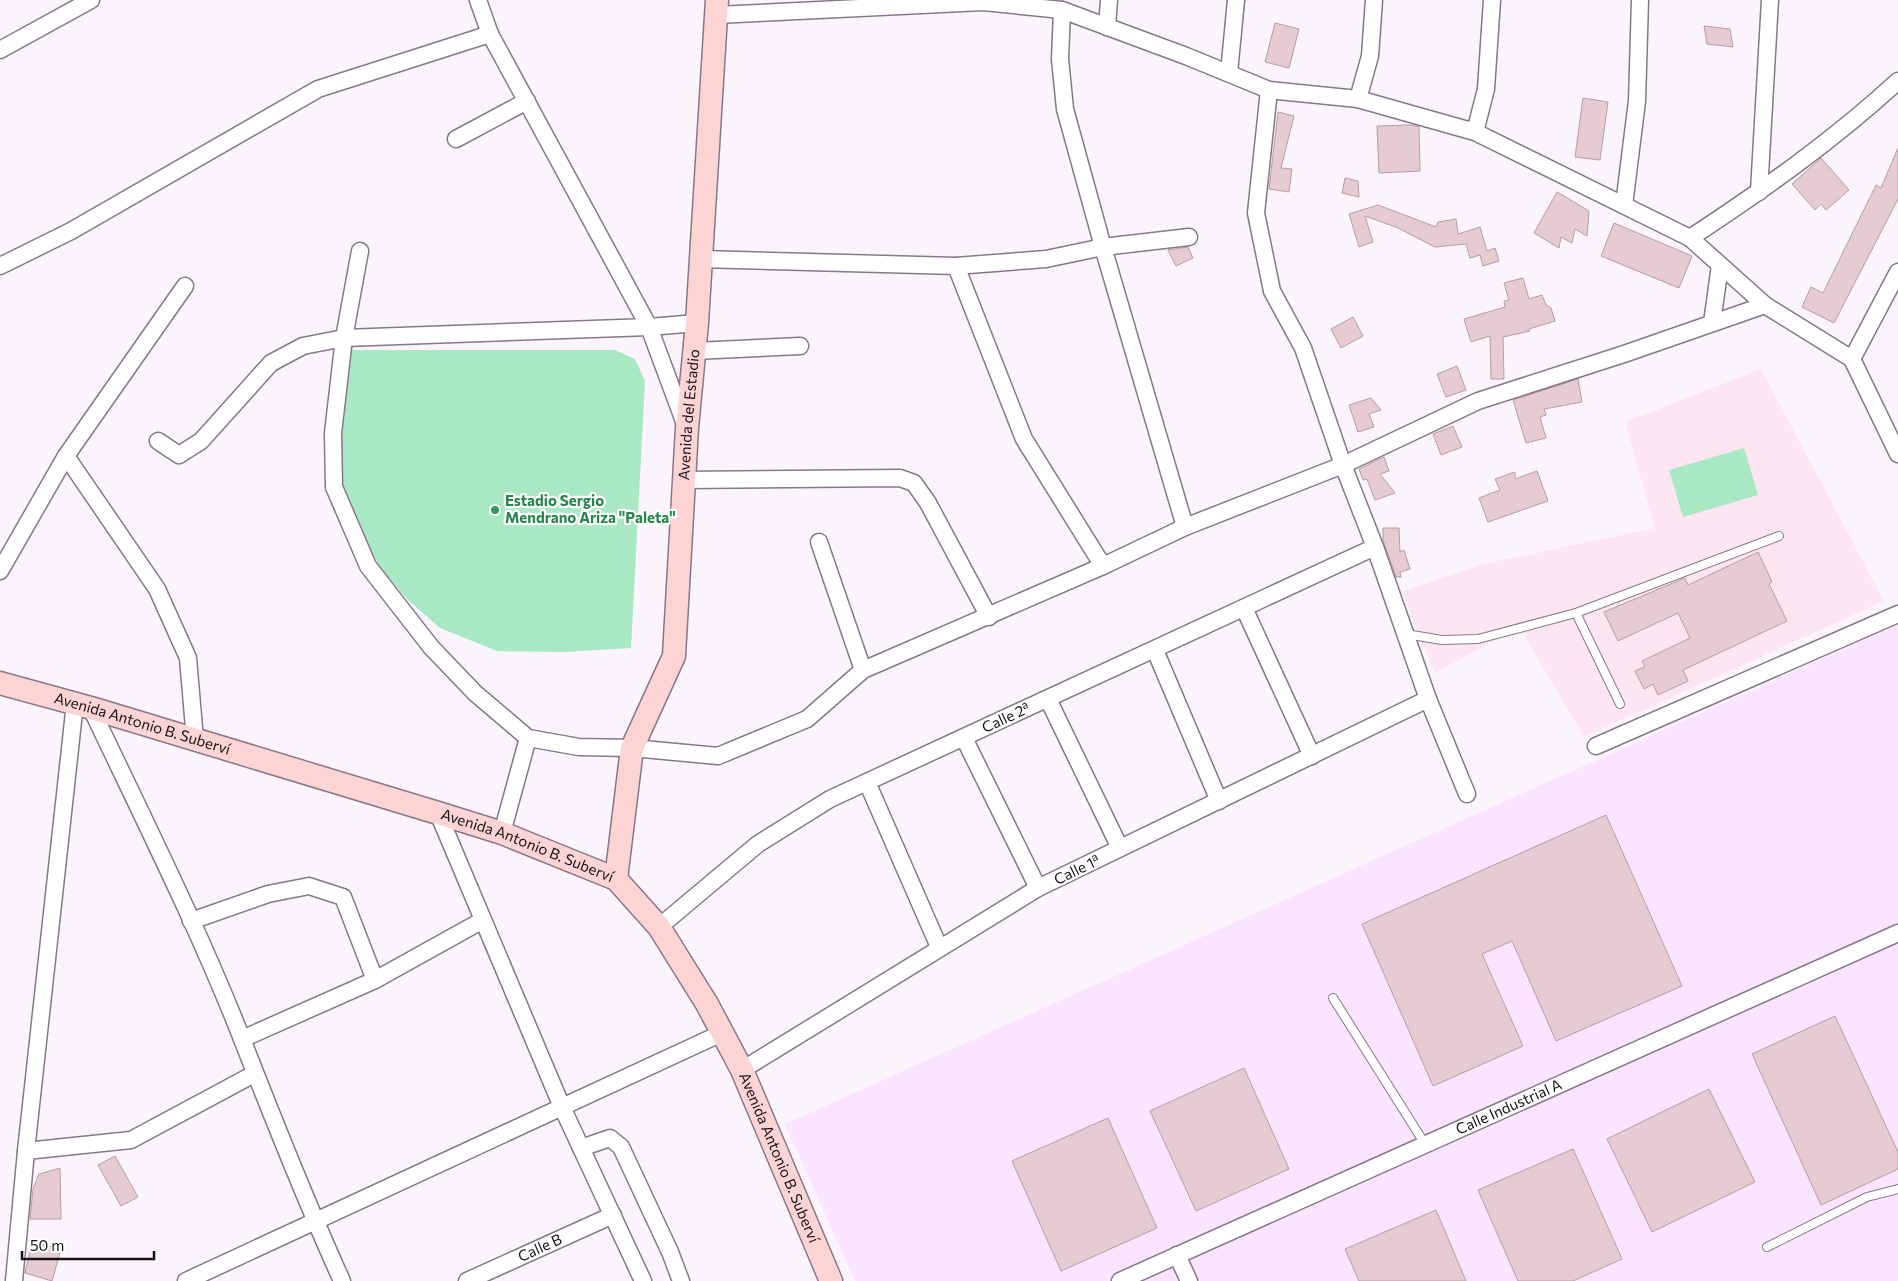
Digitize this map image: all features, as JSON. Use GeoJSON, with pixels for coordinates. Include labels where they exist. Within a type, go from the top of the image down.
{"type":"FeatureCollection","features":[{"type":"Feature","properties":{"kind":"main road","name":"Avenida del Estadio"},"geometry":{"type":"LineString","coordinates":[[616,879],[632,748],[674,656],[687,428],[697,323],[717,7]]}},
{"type":"Feature","properties":{"kind":"main road","name":"Avenida Antonio B. Suberví"},"geometry":{"type":"LineString","coordinates":[[0,683],[83,706],[502,833],[616,879],[659,927],[742,1070],[832,1281]]}},
{"type":"Feature","properties":{"kind":"street"},"geometry":{"type":"LineString","coordinates":[[0,50],[91,0]]}},
{"type":"Feature","properties":{"kind":"street"},"geometry":{"type":"LineString","coordinates":[[478,0],[490,34],[649,327],[687,428]]}},
{"type":"Feature","properties":{"kind":"street"},"geometry":{"type":"LineString","coordinates":[[1107,27],[1109,0]]}},
{"type":"Feature","properties":{"kind":"street"},"geometry":{"type":"LineString","coordinates":[[1230,73],[1236,0]]}},
{"type":"Feature","properties":{"kind":"street"},"geometry":{"type":"LineString","coordinates":[[1358,99],[1370,56],[1374,0]]}},
{"type":"Feature","properties":{"kind":"street"},"geometry":{"type":"LineString","coordinates":[[1475,132],[1486,89],[1492,0]]}},
{"type":"Feature","properties":{"kind":"street"},"geometry":{"type":"LineString","coordinates":[[1624,205],[1637,101],[1640,0]]}},
{"type":"Feature","properties":{"kind":"street"},"geometry":{"type":"LineString","coordinates":[[1759,192],[1770,0]]}},
{"type":"Feature","properties":{"kind":"street"},"geometry":{"type":"LineString","coordinates":[[717,7],[983,1],[1062,10],[1230,73],[1269,90],[1358,99],[1475,132],[1690,238],[1765,305],[1852,360],[1898,454]]}},
{"type":"Feature","properties":{"kind":"street"},"geometry":{"type":"LineString","coordinates":[[1062,10],[1060,59],[1065,109],[1103,247],[1186,527]]}},
{"type":"Feature","properties":{"kind":"street"},"geometry":{"type":"LineString","coordinates":[[1,261],[71,231],[318,89],[398,65],[490,34]]}},
{"type":"Feature","properties":{"kind":"street"},"geometry":{"type":"LineString","coordinates":[[1690,238],[1759,192],[1856,120],[1898,81]]}},
{"type":"Feature","properties":{"kind":"street"},"geometry":{"type":"LineString","coordinates":[[1269,90],[1256,213],[1272,292],[1303,348],[1343,464],[1376,546],[1428,699],[1467,794]]}},
{"type":"Feature","properties":{"kind":"street"},"geometry":{"type":"LineString","coordinates":[[456,139],[527,101]]}},
{"type":"Feature","properties":{"kind":"street"},"geometry":{"type":"LineString","coordinates":[[701,259],[956,266],[1046,259],[1103,247],[1189,237]]}},
{"type":"Feature","properties":{"kind":"street"},"geometry":{"type":"LineString","coordinates":[[360,251],[344,338],[333,434],[334,487],[365,558],[431,648],[474,693],[528,738],[579,747],[632,748],[718,756],[807,718],[863,670],[1103,566],[1186,527],[1343,464],[1478,401],[1765,305]]}},
{"type":"Feature","properties":{"kind":"street"},"geometry":{"type":"LineString","coordinates":[[1712,323],[1720,265]]}},
{"type":"Feature","properties":{"kind":"street"},"geometry":{"type":"LineString","coordinates":[[956,266],[1024,439],[1103,566]]}},
{"type":"Feature","properties":{"kind":"street"},"geometry":{"type":"LineString","coordinates":[[1852,360],[1898,272]]}},
{"type":"Feature","properties":{"kind":"street"},"geometry":{"type":"LineString","coordinates":[[0,571],[66,456],[185,286]]}},
{"type":"Feature","properties":{"kind":"street"},"geometry":{"type":"LineString","coordinates":[[158,441],[179,455],[201,441],[271,363],[302,346],[344,338],[649,327],[697,323]]}},
{"type":"Feature","properties":{"kind":"street"},"geometry":{"type":"LineString","coordinates":[[694,351],[800,346]]}},
{"type":"Feature","properties":{"kind":"street"},"geometry":{"type":"LineString","coordinates":[[66,456],[156,589],[188,658],[195,740]]}},
{"type":"Feature","properties":{"kind":"street"},"geometry":{"type":"LineString","coordinates":[[684,480],[900,478],[914,483],[928,503],[989,616]]}},
{"type":"Feature","properties":{"kind":"street"},"geometry":{"type":"LineString","coordinates":[[819,542],[863,670]]}},
{"type":"Feature","properties":{"kind":"street","name":"Calle 2ª"},"geometry":{"type":"LineString","coordinates":[[659,927],[758,844],[830,799],[1376,546]]}},
{"type":"Feature","properties":{"kind":"street"},"geometry":{"type":"LineString","coordinates":[[1244,608],[1312,756]]}},
{"type":"Feature","properties":{"kind":"street"},"geometry":{"type":"LineString","coordinates":[[1596,746],[1898,614]]}},
{"type":"Feature","properties":{"kind":"street"},"geometry":{"type":"LineString","coordinates":[[1154,650],[1219,801]]}},
{"type":"Feature","properties":{"kind":"street"},"geometry":{"type":"LineString","coordinates":[[1048,699],[1120,848]]}},
{"type":"Feature","properties":{"kind":"street","name":"Calle 1ª"},"geometry":{"type":"LineString","coordinates":[[742,1070],[939,947],[1038,888],[1428,699]]}},
{"type":"Feature","properties":{"kind":"street"},"geometry":{"type":"LineString","coordinates":[[83,706],[191,921],[242,1039],[254,1074],[315,1222],[342,1281]]}},
{"type":"Feature","properties":{"kind":"street"},"geometry":{"type":"LineString","coordinates":[[14,1281],[26,1151],[83,706]]}},
{"type":"Feature","properties":{"kind":"street"},"geometry":{"type":"LineString","coordinates":[[502,833],[528,738]]}},
{"type":"Feature","properties":{"kind":"street"},"geometry":{"type":"LineString","coordinates":[[964,738],[1038,888]]}},
{"type":"Feature","properties":{"kind":"street"},"geometry":{"type":"LineString","coordinates":[[867,782],[939,947]]}},
{"type":"Feature","properties":{"kind":"street"},"geometry":{"type":"LineString","coordinates":[[438,813],[562,1107],[643,1281]]}},
{"type":"Feature","properties":{"kind":"street"},"geometry":{"type":"LineString","coordinates":[[191,921],[268,894],[309,886],[343,897],[375,980]]}},
{"type":"Feature","properties":{"kind":"street"},"geometry":{"type":"LineString","coordinates":[[242,1039],[375,980],[483,920]]}},
{"type":"Feature","properties":{"kind":"street","name":"Calle Industrial A"},"geometry":{"type":"LineString","coordinates":[[1120,1281],[1898,933]]}},
{"type":"Feature","properties":{"kind":"street"},"geometry":{"type":"LineString","coordinates":[[186,1281],[722,1033]]}},
{"type":"Feature","properties":{"kind":"street"},"geometry":{"type":"LineString","coordinates":[[26,1151],[131,1140],[254,1074]]}},
{"type":"Feature","properties":{"kind":"street"},"geometry":{"type":"LineString","coordinates":[[581,1148],[610,1138],[621,1147],[670,1252],[681,1281]]}},
{"type":"Feature","properties":{"kind":"street","name":"Calle B"},"geometry":{"type":"LineString","coordinates":[[467,1281],[613,1214]]}},
{"type":"Feature","properties":{"kind":"street"},"geometry":{"type":"LineString","coordinates":[[1177,1255],[1189,1281]]}},
{"type":"Feature","properties":{"kind":"lane"},"geometry":{"type":"LineString","coordinates":[[1406,634],[1442,640],[1478,639],[1576,613],[1779,536]]}},
{"type":"Feature","properties":{"kind":"lane"},"geometry":{"type":"LineString","coordinates":[[1576,613],[1620,704]]}},
{"type":"Feature","properties":{"kind":"lane"},"geometry":{"type":"LineString","coordinates":[[1333,998],[1425,1144]]}},
{"type":"Feature","properties":{"kind":"lane"},"geometry":{"type":"LineString","coordinates":[[1767,1247],[1867,1197],[1898,1189]]}},
{"type":"Feature","properties":{"kind":"shaded area"},"geometry":{"type":"Polygon","coordinates":[[[1761,369],[1884,601],[1584,737],[1519,627],[1435,673],[1402,592],[1483,564],[1655,528],[1625,422],[1761,369]]]}},
{"type":"Feature","properties":{"kind":"shaded area"},"geometry":{"type":"Polygon","coordinates":[[[1898,625],[1898,1281],[855,1281],[785,1124],[1898,625]]]}},
{"type":"Feature","properties":{"kind":"green space","name":"Estadio Sergio Mendrano Ariza \"Paleta\""},"geometry":{"type":"Polygon","coordinates":[[[350,350],[615,350],[635,359],[645,381],[631,648],[566,652],[497,651],[440,628],[408,600],[380,567],[362,533],[342,487],[342,423],[350,350]]]}},
{"type":"Feature","properties":{"kind":"green space"},"geometry":{"type":"Polygon","coordinates":[[[1744,448],[1758,495],[1683,517],[1669,470],[1744,448]]]}},
{"type":"Feature","properties":{"kind":"building"},"geometry":{"type":"Polygon","coordinates":[[[1275,23],[1299,29],[1289,68],[1265,62],[1275,23]]]}},
{"type":"Feature","properties":{"kind":"building"},"geometry":{"type":"Polygon","coordinates":[[[1704,26],[1730,29],[1733,47],[1707,44],[1704,26]]]}},
{"type":"Feature","properties":{"kind":"building"},"geometry":{"type":"Polygon","coordinates":[[[1583,98],[1608,102],[1600,160],[1575,157],[1583,98]]]}},
{"type":"Feature","properties":{"kind":"building"},"geometry":{"type":"Polygon","coordinates":[[[1278,112],[1294,116],[1281,168],[1292,169],[1289,192],[1269,189],[1278,112]]]}},
{"type":"Feature","properties":{"kind":"building"},"geometry":{"type":"Polygon","coordinates":[[[1412,125],[1419,127],[1420,171],[1379,173],[1377,126],[1412,125]]]}},
{"type":"Feature","properties":{"kind":"building"},"geometry":{"type":"Polygon","coordinates":[[[1898,148],[1898,199],[1834,323],[1802,307],[1811,287],[1823,293],[1876,185],[1881,188],[1898,148]]]}},
{"type":"Feature","properties":{"kind":"building"},"geometry":{"type":"Polygon","coordinates":[[[1821,158],[1849,190],[1826,210],[1821,204],[1815,210],[1792,184],[1821,158]]]}},
{"type":"Feature","properties":{"kind":"building"},"geometry":{"type":"Polygon","coordinates":[[[1345,178],[1358,181],[1359,197],[1342,193],[1345,178]]]}},
{"type":"Feature","properties":{"kind":"building"},"geometry":{"type":"Polygon","coordinates":[[[1557,192],[1589,211],[1587,236],[1575,229],[1572,243],[1561,237],[1559,248],[1534,233],[1557,192]]]}},
{"type":"Feature","properties":{"kind":"building"},"geometry":{"type":"Polygon","coordinates":[[[1378,205],[1436,227],[1438,222],[1456,219],[1458,234],[1480,227],[1487,251],[1495,248],[1499,261],[1483,266],[1480,255],[1470,258],[1466,244],[1435,247],[1398,228],[1365,216],[1373,242],[1359,247],[1349,214],[1378,205]]]}},
{"type":"Feature","properties":{"kind":"building"},"geometry":{"type":"Polygon","coordinates":[[[1614,223],[1692,256],[1679,288],[1601,256],[1614,223]]]}},
{"type":"Feature","properties":{"kind":"building"},"geometry":{"type":"Polygon","coordinates":[[[1188,247],[1193,258],[1176,266],[1168,250],[1188,247]]]}},
{"type":"Feature","properties":{"kind":"building"},"geometry":{"type":"Polygon","coordinates":[[[1523,278],[1529,299],[1542,295],[1546,305],[1551,308],[1555,321],[1529,329],[1530,331],[1503,337],[1504,379],[1491,379],[1490,336],[1471,342],[1464,319],[1505,307],[1504,301],[1509,300],[1504,283],[1523,278]]]}},
{"type":"Feature","properties":{"kind":"building"},"geometry":{"type":"Polygon","coordinates":[[[1353,317],[1363,336],[1341,348],[1331,329],[1353,317]]]}},
{"type":"Feature","properties":{"kind":"building"},"geometry":{"type":"Polygon","coordinates":[[[1457,366],[1466,390],[1446,397],[1437,374],[1457,366]]]}},
{"type":"Feature","properties":{"kind":"building"},"geometry":{"type":"Polygon","coordinates":[[[1578,379],[1582,402],[1544,409],[1546,415],[1540,417],[1546,438],[1526,443],[1513,400],[1578,379]]]}},
{"type":"Feature","properties":{"kind":"building"},"geometry":{"type":"Polygon","coordinates":[[[1371,398],[1381,410],[1369,414],[1374,427],[1358,432],[1349,405],[1371,398]]]}},
{"type":"Feature","properties":{"kind":"building"},"geometry":{"type":"Polygon","coordinates":[[[1453,426],[1462,447],[1441,455],[1433,434],[1453,426]]]}},
{"type":"Feature","properties":{"kind":"building"},"geometry":{"type":"Polygon","coordinates":[[[1384,457],[1389,471],[1380,474],[1395,493],[1375,500],[1367,479],[1363,480],[1359,469],[1384,457]]]}},
{"type":"Feature","properties":{"kind":"building"},"geometry":{"type":"Polygon","coordinates":[[[1537,471],[1548,501],[1488,522],[1479,498],[1500,490],[1495,479],[1515,472],[1515,479],[1537,471]]]}},
{"type":"Feature","properties":{"kind":"building"},"geometry":{"type":"Polygon","coordinates":[[[1383,528],[1399,528],[1400,552],[1404,550],[1410,569],[1400,572],[1401,577],[1396,577],[1383,540],[1383,528]]]}},
{"type":"Feature","properties":{"kind":"building"},"geometry":{"type":"Polygon","coordinates":[[[1758,552],[1772,582],[1769,584],[1787,621],[1683,670],[1688,681],[1658,695],[1653,684],[1644,689],[1635,671],[1645,667],[1642,661],[1690,638],[1678,613],[1618,641],[1604,612],[1685,578],[1688,585],[1758,552]]]}},
{"type":"Feature","properties":{"kind":"building"},"geometry":{"type":"Polygon","coordinates":[[[1606,815],[1682,986],[1556,1041],[1512,941],[1482,954],[1523,1046],[1433,1086],[1362,924],[1606,815]]]}},
{"type":"Feature","properties":{"kind":"building"},"geometry":{"type":"Polygon","coordinates":[[[1835,1016],[1898,1152],[1898,1169],[1821,1205],[1752,1054],[1835,1016]]]}},
{"type":"Feature","properties":{"kind":"building"},"geometry":{"type":"Polygon","coordinates":[[[1244,1068],[1289,1169],[1196,1211],[1150,1111],[1244,1068]]]}},
{"type":"Feature","properties":{"kind":"building"},"geometry":{"type":"Polygon","coordinates":[[[1709,1089],[1755,1182],[1652,1232],[1607,1139],[1709,1089]]]}},
{"type":"Feature","properties":{"kind":"building"},"geometry":{"type":"Polygon","coordinates":[[[1108,1118],[1157,1228],[1061,1271],[1012,1161],[1108,1118]]]}},
{"type":"Feature","properties":{"kind":"building"},"geometry":{"type":"Polygon","coordinates":[[[1573,1149],[1622,1259],[1573,1281],[1518,1281],[1478,1190],[1573,1149]]]}},
{"type":"Feature","properties":{"kind":"building"},"geometry":{"type":"Polygon","coordinates":[[[115,1156],[138,1197],[121,1206],[98,1165],[115,1156]]]}},
{"type":"Feature","properties":{"kind":"building"},"geometry":{"type":"Polygon","coordinates":[[[60,1168],[61,1219],[30,1219],[33,1189],[39,1174],[60,1168]]]}},
{"type":"Feature","properties":{"kind":"building"},"geometry":{"type":"Polygon","coordinates":[[[1436,1210],[1466,1281],[1359,1281],[1345,1249],[1436,1210]]]}},
{"type":"Feature","properties":{"kind":"building"},"geometry":{"type":"Polygon","coordinates":[[[32,1242],[61,1249],[52,1281],[25,1273],[32,1242]]]}},
{"type":"Feature","properties":{"kind":"place","name":"Estadio Sergio Mendrano Ariza \"Paleta\""},"geometry":{"type":"Point","coordinates":[495,510]}}]}
